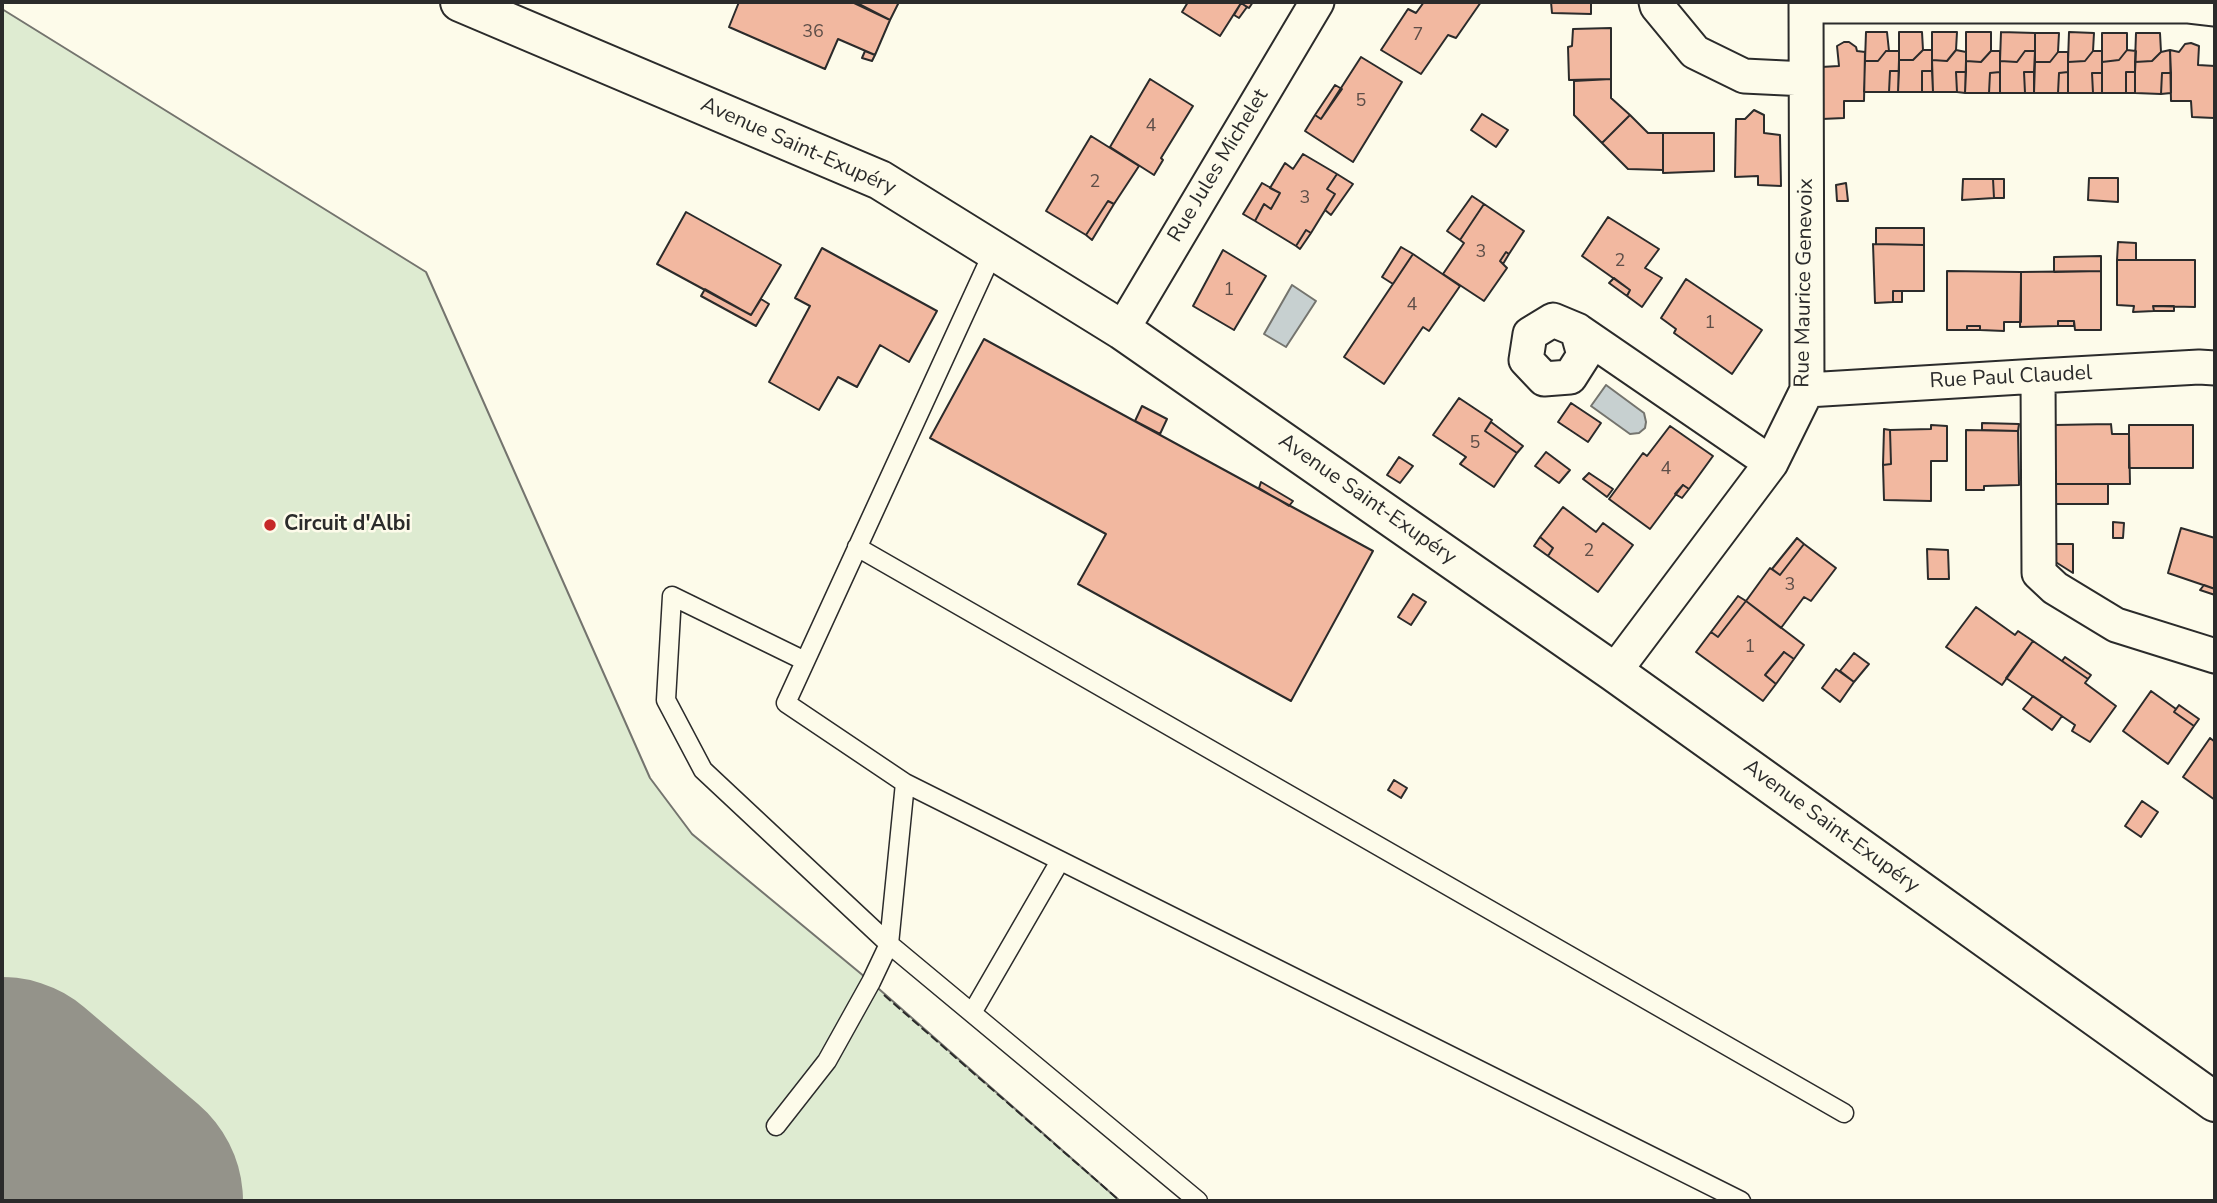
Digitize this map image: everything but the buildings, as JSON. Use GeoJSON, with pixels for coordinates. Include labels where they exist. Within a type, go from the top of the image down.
{"type":"FeatureCollection","features":[{"type":"Feature","properties":{"kind":"street","name":"Avenue Saint-Exupéry"},"geometry":{"type":"LineString","coordinates":[[460,2],[880,180],[1122,330],[1614,672],[2215,1102]]}},
{"type":"Feature","properties":{"kind":"street","name":"Rue Jules Michelet"},"geometry":{"type":"LineString","coordinates":[[1122,330],[1317,2]]}},
{"type":"Feature","properties":{"kind":"street"},"geometry":{"type":"LineString","coordinates":[[1656,2],[1695,52],[1744,76],[1807,79]]}},
{"type":"Feature","properties":{"kind":"street"},"geometry":{"type":"LineString","coordinates":[[1806,4],[2189,6],[2215,9]]}},
{"type":"Feature","properties":{"kind":"street","name":"Rue Maurice Genevoix"},"geometry":{"type":"LineString","coordinates":[[1614,672],[1771,463],[1807,390],[1806,4]]}},
{"type":"Feature","properties":{"kind":"street"},"geometry":{"type":"LineString","coordinates":[[1577,330],[1771,463]]}},
{"type":"Feature","properties":{"kind":"street","name":"Rue Paul Claudel"},"geometry":{"type":"LineString","coordinates":[[1807,390],[2215,368]]}},
{"type":"Feature","properties":{"kind":"street"},"geometry":{"type":"LineString","coordinates":[[2038,376],[2039,573],[2055,588],[2116,625],[2215,656]]}},
{"type":"Feature","properties":{"kind":"lane"},"geometry":{"type":"LineString","coordinates":[[994,250],[786,703],[905,783],[1741,1201]]}},
{"type":"Feature","properties":{"kind":"lane"},"geometry":{"type":"LineString","coordinates":[[857,547],[1844,1113]]}},
{"type":"Feature","properties":{"kind":"lane"},"geometry":{"type":"LineString","coordinates":[[805,661],[672,596],[666,700],[703,770],[889,944],[1198,1201]]}},
{"type":"Feature","properties":{"kind":"lane"},"geometry":{"type":"LineString","coordinates":[[776,1126],[827,1061],[889,944],[905,783]]}},
{"type":"Feature","properties":{"kind":"lane"},"geometry":{"type":"LineString","coordinates":[[972,1013],[1060,861]]}},
{"type":"Feature","properties":{"kind":"green space","name":"Circuit d'Albi"},"geometry":{"type":"Polygon","coordinates":[[[2,9],[426,272],[650,778],[692,834],[871,982],[1120,1201],[2,1201],[2,9]]]}},
{"type":"Feature","properties":{"kind":"shaded area"},"geometry":{"type":"Polygon","coordinates":[[[1292,285],[1316,301],[1286,347],[1264,334],[1292,285]]]}},
{"type":"Feature","properties":{"kind":"shaded area"},"geometry":{"type":"Polygon","coordinates":[[[1606,385],[1644,413],[1645,428],[1639,433],[1630,434],[1591,406],[1606,385]]]}},
{"type":"Feature","properties":{"kind":"runway"},"geometry":{"type":"LineString","coordinates":[[2,1104],[116,1201]]}},
{"type":"Feature","properties":{"kind":"fence"},"geometry":{"type":"LineString","coordinates":[[884,995],[1120,1201]]}},
{"type":"Feature","properties":{"kind":"place","name":"Circuit d'Albi"},"geometry":{"type":"Point","coordinates":[270,525]}}]}
